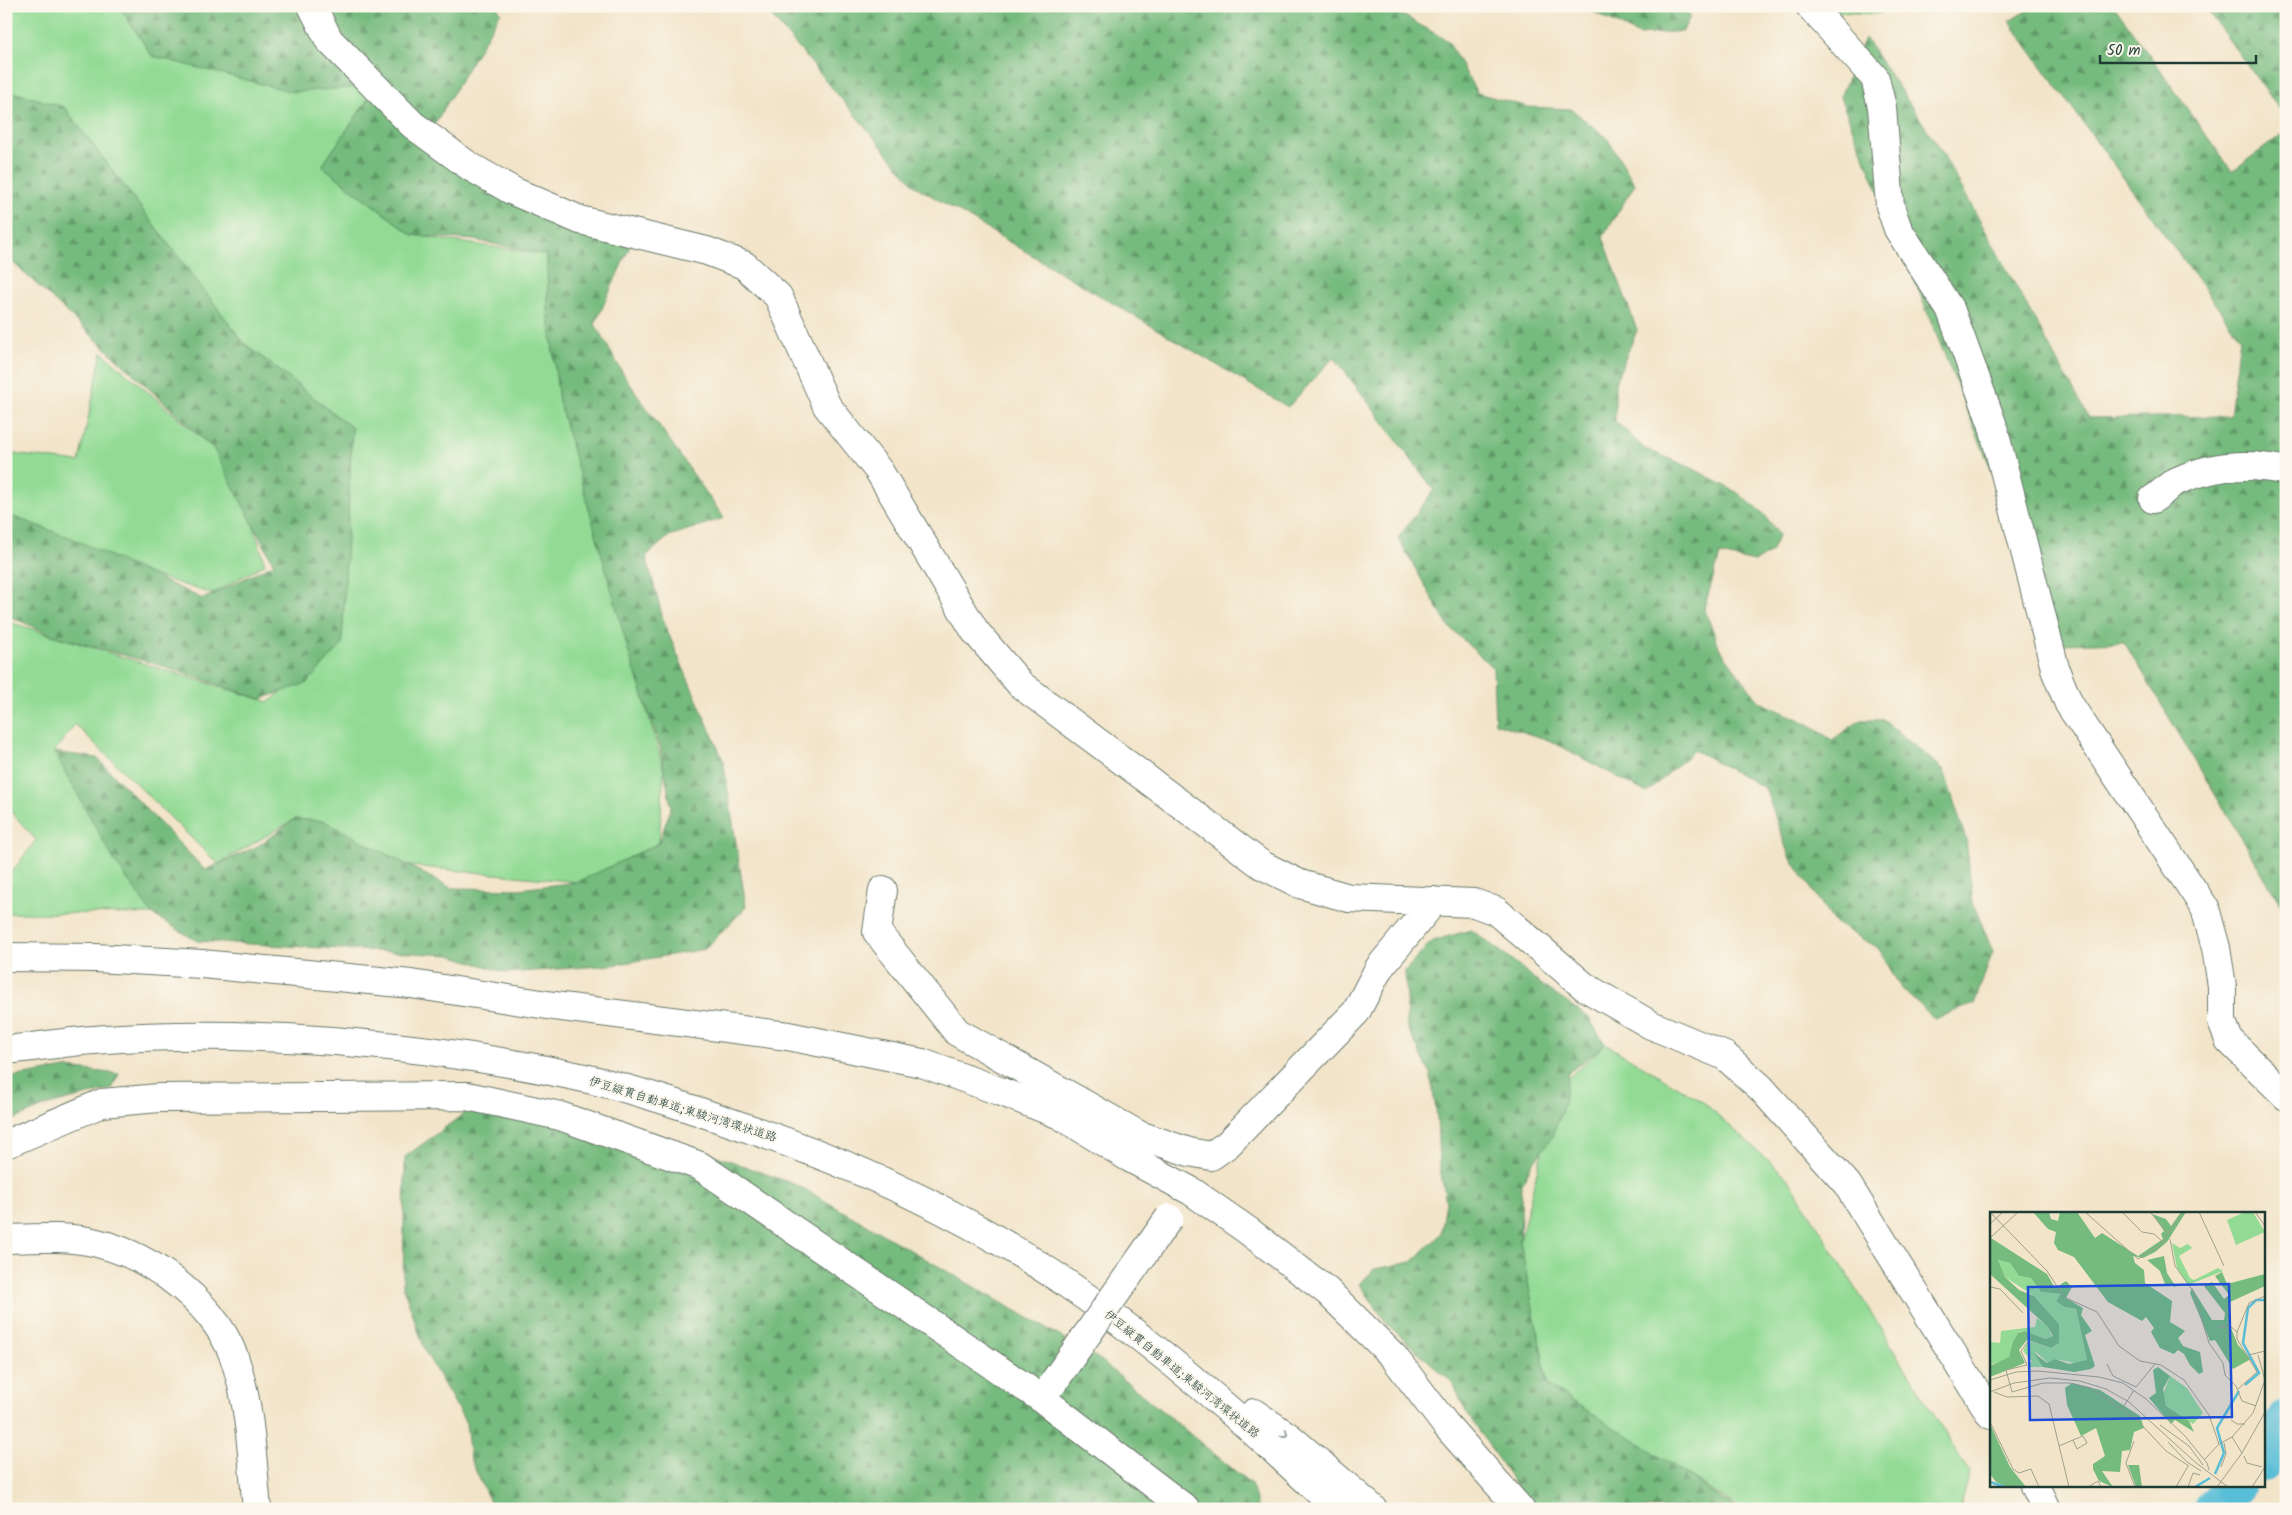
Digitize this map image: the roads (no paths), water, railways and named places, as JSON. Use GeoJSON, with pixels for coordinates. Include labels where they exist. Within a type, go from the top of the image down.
{"type":"FeatureCollection","features":[{"type":"Feature","properties":{"kind":"main road"},"geometry":{"type":"LineString","coordinates":[[312,6],[329,40],[412,125],[469,166],[513,191],[580,220],[707,251],[744,265],[778,296],[827,406],[879,471],[975,631],[1021,685],[1262,865],[1300,884],[1349,898],[1474,903],[1496,911],[1586,987],[1651,1025],[1725,1056],[1761,1088],[1847,1184],[1990,1413]]}},
{"type":"Feature","properties":{"kind":"main road"},"geometry":{"type":"LineString","coordinates":[[1810,6],[1875,78],[1882,107],[1890,206],[1898,229],[1951,311],[1992,423],[2056,672],[2069,704],[2205,908],[2216,948],[2222,986],[2222,1022],[2229,1040],[2286,1096]]}},
{"type":"Feature","properties":{"kind":"main road"},"geometry":{"type":"LineString","coordinates":[[2153,499],[2162,494],[2174,482],[2215,467],[2254,465],[2286,471]]}},
{"type":"Feature","properties":{"kind":"main road"},"geometry":{"type":"LineString","coordinates":[[883,890],[877,932],[957,1032],[1134,1146],[1327,1292],[1394,1357],[1445,1424],[1520,1509]]}},
{"type":"Feature","properties":{"kind":"main road"},"geometry":{"type":"LineString","coordinates":[[6,957],[95,958],[202,964],[411,984],[554,1006],[788,1036],[922,1063],[1060,1115],[1134,1146],[1211,1156],[1228,1144],[1356,1012],[1379,968],[1434,901]]}},
{"type":"Feature","properties":{"kind":"main road","name":"伊豆縦貫自動車道;東駿河湾環状道路"},"geometry":{"type":"LineString","coordinates":[[6,1050],[95,1040],[234,1036],[365,1044],[476,1057],[579,1077],[692,1109],[786,1141],[873,1176],[983,1233],[1058,1277],[1129,1328],[1281,1456],[1337,1509]]}},
{"type":"Feature","properties":{"kind":"main road","name":"伊豆縦貫自動車道;東駿河湾環状道路"},"geometry":{"type":"LineString","coordinates":[[6,1062],[95,1052],[228,1049],[363,1056],[475,1069],[576,1088],[693,1122],[782,1153],[868,1189],[970,1241],[1046,1290],[1120,1342],[1269,1466],[1314,1509]]}},
{"type":"Feature","properties":{"kind":"main road"},"geometry":{"type":"LineString","coordinates":[[6,1144],[102,1103],[159,1098],[466,1096],[560,1116],[700,1166],[1049,1392],[1186,1509]]}},
{"type":"Feature","properties":{"kind":"main road"},"geometry":{"type":"LineString","coordinates":[[1049,1392],[1169,1218],[1191,1191]]}},
{"type":"Feature","properties":{"kind":"main road"},"geometry":{"type":"LineString","coordinates":[[6,1239],[48,1238],[97,1243],[124,1253],[163,1272],[195,1296],[220,1329],[237,1364],[246,1404],[257,1509]]}},
{"type":"Feature","properties":{"kind":"main road"},"geometry":{"type":"LineString","coordinates":[[1129,1328],[1289,1437],[1373,1509]]}},
{"type":"Feature","properties":{"kind":"main road"},"geometry":{"type":"LineString","coordinates":[[2036,1488],[2046,1509]]}},
{"type":"Feature","properties":{"kind":"waterway"},"geometry":{"type":"LineString","coordinates":[[2264,1460],[2286,1421]]}},
{"type":"Feature","properties":{"kind":"waterway"},"geometry":{"type":"LineString","coordinates":[[2212,1509],[2235,1488]]}}]}
